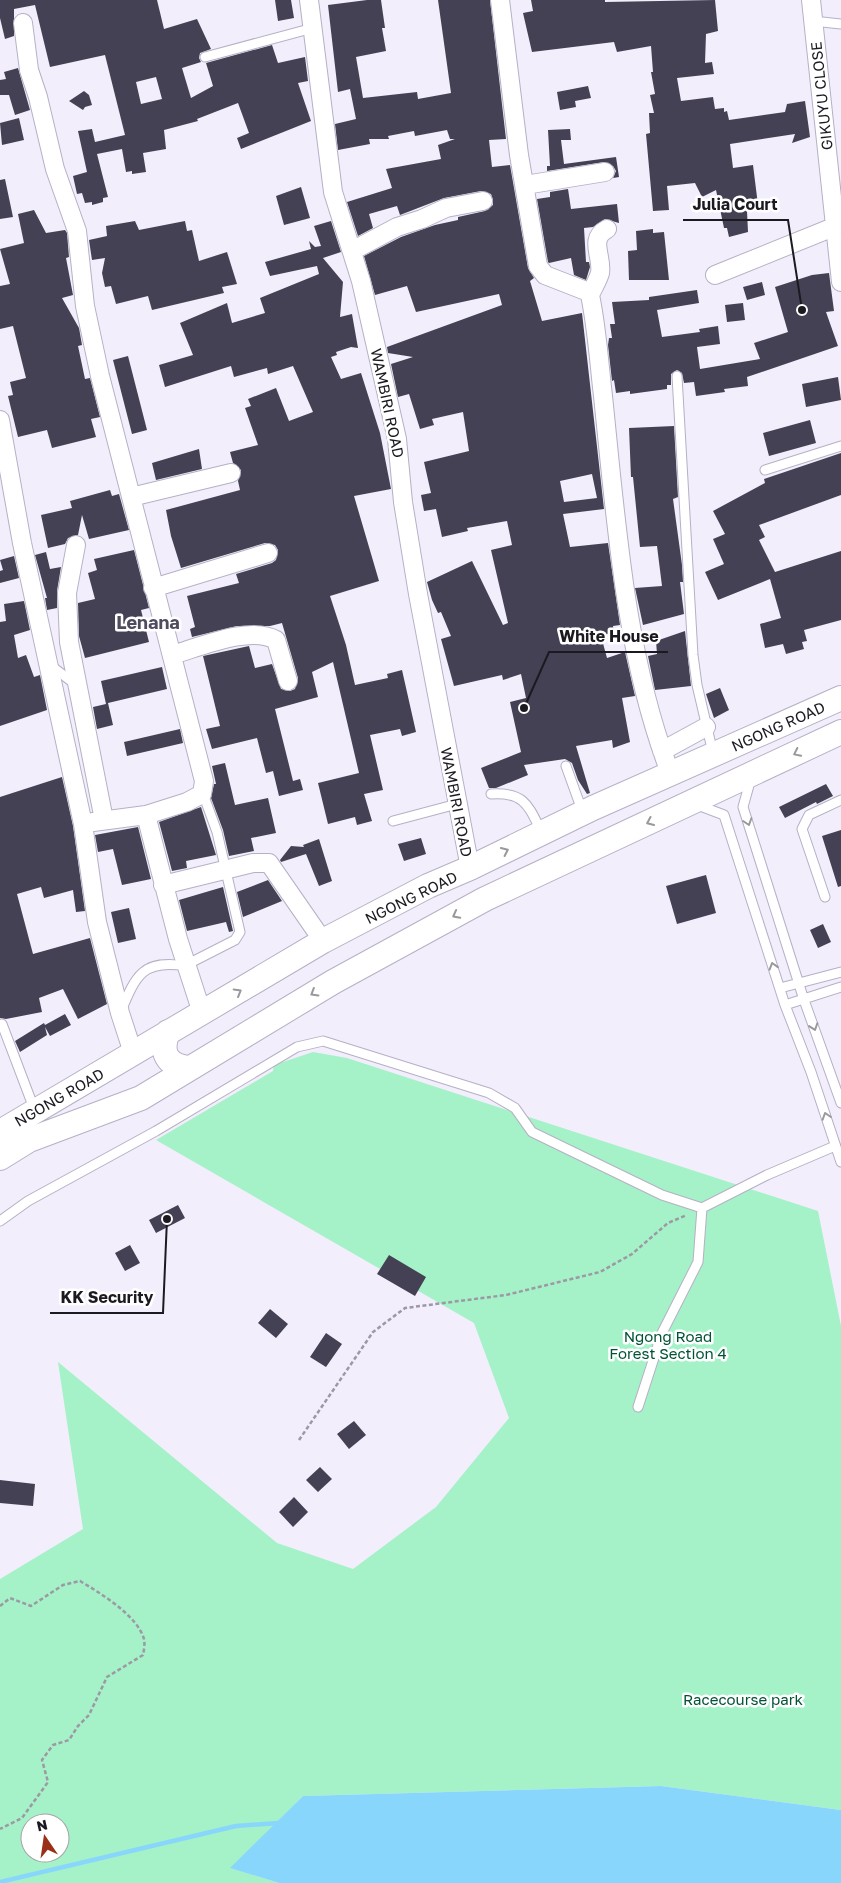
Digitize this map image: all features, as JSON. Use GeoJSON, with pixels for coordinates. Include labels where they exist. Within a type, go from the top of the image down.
{"type":"FeatureCollection","features":[{"type":"Feature","properties":{"kind":"main road","name":"NGONG ROAD"},"geometry":{"type":"LineString","coordinates":[[1,1128],[35,1111],[323,941],[428,886],[584,813],[841,698]]}},
{"type":"Feature","properties":{"kind":"main road","name":"NGONG ROAD"},"geometry":{"type":"LineString","coordinates":[[0,1158],[29,1140],[141,1098],[333,982],[486,899],[841,732]]}},
{"type":"Feature","properties":{"kind":"main road"},"geometry":{"type":"LineString","coordinates":[[470,868],[486,899]]}},
{"type":"Feature","properties":{"kind":"main road"},"geometry":{"type":"LineString","coordinates":[[168,1032],[164,1043],[165,1056],[177,1066],[188,1068]]}},
{"type":"Feature","properties":{"kind":"street","name":"WAMBIRI ROAD"},"geometry":{"type":"LineString","coordinates":[[309,0],[322,89],[328,162],[333,192],[352,251],[398,439],[403,502],[418,594],[470,868]]}},
{"type":"Feature","properties":{"kind":"street"},"geometry":{"type":"LineString","coordinates":[[500,0],[538,266],[545,275],[586,291],[590,295]]}},
{"type":"Feature","properties":{"kind":"street","name":"GIKUYU CLOSE"},"geometry":{"type":"LineString","coordinates":[[811,0],[838,225],[841,282]]}},
{"type":"Feature","properties":{"kind":"street"},"geometry":{"type":"LineString","coordinates":[[23,23],[29,70],[38,98],[55,169],[77,231],[85,306],[131,497],[204,781],[202,794],[187,802],[146,815],[83,824]]}},
{"type":"Feature","properties":{"kind":"street"},"geometry":{"type":"LineString","coordinates":[[525,185],[605,172]]}},
{"type":"Feature","properties":{"kind":"street"},"geometry":{"type":"LineString","coordinates":[[352,251],[397,227],[422,220],[446,208],[483,201]]}},
{"type":"Feature","properties":{"kind":"street"},"geometry":{"type":"LineString","coordinates":[[715,275],[838,225]]}},
{"type":"Feature","properties":{"kind":"street"},"geometry":{"type":"LineString","coordinates":[[607,229],[601,232],[598,239],[600,273],[590,295],[628,601],[646,701],[671,775]]}},
{"type":"Feature","properties":{"kind":"street"},"geometry":{"type":"LineString","coordinates":[[0,420],[6,491],[48,664],[83,824],[97,922],[120,1013],[133,1053]]}},
{"type":"Feature","properties":{"kind":"street"},"geometry":{"type":"LineString","coordinates":[[131,497],[231,473]]}},
{"type":"Feature","properties":{"kind":"street"},"geometry":{"type":"LineString","coordinates":[[76,545],[66,593],[69,642],[104,820]]}},
{"type":"Feature","properties":{"kind":"street"},"geometry":{"type":"LineString","coordinates":[[154,588],[268,553]]}},
{"type":"Feature","properties":{"kind":"street"},"geometry":{"type":"LineString","coordinates":[[172,655],[249,634],[267,635],[276,640],[288,681]]}},
{"type":"Feature","properties":{"kind":"street"},"geometry":{"type":"LineString","coordinates":[[662,751],[706,727]]}},
{"type":"Feature","properties":{"kind":"street"},"geometry":{"type":"LineString","coordinates":[[146,815],[163,885],[202,1013]]}},
{"type":"Feature","properties":{"kind":"street"},"geometry":{"type":"LineString","coordinates":[[163,885],[253,862],[269,863],[323,941]]}},
{"type":"Feature","properties":{"kind":"lane"},"geometry":{"type":"LineString","coordinates":[[813,21],[841,24]]}},
{"type":"Feature","properties":{"kind":"lane"},"geometry":{"type":"LineString","coordinates":[[205,57],[313,28]]}},
{"type":"Feature","properties":{"kind":"lane"},"geometry":{"type":"LineString","coordinates":[[677,376],[693,655],[697,685],[714,756]]}},
{"type":"Feature","properties":{"kind":"lane"},"geometry":{"type":"LineString","coordinates":[[765,470],[841,446]]}},
{"type":"Feature","properties":{"kind":"lane"},"geometry":{"type":"LineString","coordinates":[[48,664],[78,686]]}},
{"type":"Feature","properties":{"kind":"lane"},"geometry":{"type":"LineString","coordinates":[[566,766],[584,813]]}},
{"type":"Feature","properties":{"kind":"lane"},"geometry":{"type":"LineString","coordinates":[[752,775],[743,807],[804,1000],[841,1103]]}},
{"type":"Feature","properties":{"kind":"lane"},"geometry":{"type":"LineString","coordinates":[[120,1013],[135,980],[144,971],[166,964],[186,965],[234,940],[240,932],[217,832],[202,791]]}},
{"type":"Feature","properties":{"kind":"lane"},"geometry":{"type":"LineString","coordinates":[[491,794],[516,795],[527,804],[542,834]]}},
{"type":"Feature","properties":{"kind":"lane"},"geometry":{"type":"LineString","coordinates":[[825,897],[802,829],[810,815],[841,800]]}},
{"type":"Feature","properties":{"kind":"lane"},"geometry":{"type":"LineString","coordinates":[[689,802],[724,815],[780,988],[812,1072],[841,1162]]}},
{"type":"Feature","properties":{"kind":"lane"},"geometry":{"type":"LineString","coordinates":[[392,821],[457,804]]}},
{"type":"Feature","properties":{"kind":"lane"},"geometry":{"type":"LineString","coordinates":[[780,988],[841,972]]}},
{"type":"Feature","properties":{"kind":"lane"},"geometry":{"type":"LineString","coordinates":[[786,1005],[841,987]]}},
{"type":"Feature","properties":{"kind":"lane"},"geometry":{"type":"LineString","coordinates":[[2,1024],[35,1111]]}},
{"type":"Feature","properties":{"kind":"lane"},"geometry":{"type":"LineString","coordinates":[[0,1221],[28,1201],[156,1131],[297,1046],[323,1041],[489,1093],[515,1108],[532,1132],[662,1195],[702,1208],[766,1175],[836,1146]]}},
{"type":"Feature","properties":{"kind":"lane"},"geometry":{"type":"LineString","coordinates":[[638,1407],[662,1333],[698,1262],[702,1208]]}},
{"type":"Feature","properties":{"kind":"path"},"geometry":{"type":"LineString","coordinates":[[300,1440],[373,1332],[405,1308],[506,1295],[600,1272],[632,1254],[668,1223],[702,1208]]}},
{"type":"Feature","properties":{"kind":"path"},"geometry":{"type":"LineString","coordinates":[[0,1606],[10,1598],[31,1606],[63,1585],[80,1581],[112,1600],[137,1628],[144,1640],[143,1655],[107,1677],[89,1715],[78,1726],[70,1740],[53,1745],[42,1760],[48,1782],[22,1818],[0,1829]]}},
{"type":"Feature","properties":{"kind":"green space","name":"Ngong Road Forest Section 4"},"geometry":{"type":"Polygon","coordinates":[[[313,1052],[347,1058],[818,1211],[841,1326],[841,1810],[661,1786],[303,1796],[231,1868],[279,1883],[0,1883],[0,1579],[83,1529],[58,1362],[277,1543],[353,1569],[436,1507],[509,1418],[474,1323],[156,1140],[273,1071],[274,1065],[313,1052]]]}},
{"type":"Feature","properties":{"kind":"water"},"geometry":{"type":"Polygon","coordinates":[[[661,1786],[841,1810],[841,1883],[279,1883],[230,1868],[303,1796],[661,1786]]]}},
{"type":"Feature","properties":{"kind":"building"},"geometry":{"type":"Polygon","coordinates":[[[0,0],[157,0],[164,29],[197,19],[211,49],[200,53],[199,58],[201,62],[182,68],[191,98],[213,86],[206,63],[272,45],[278,63],[305,57],[308,81],[298,83],[311,121],[241,149],[237,138],[249,133],[238,103],[197,119],[198,121],[164,130],[166,149],[143,153],[146,172],[132,174],[132,171],[126,172],[122,149],[97,154],[108,197],[103,198],[103,202],[92,205],[92,202],[85,203],[82,193],[77,194],[73,176],[87,172],[78,131],[92,129],[95,142],[125,135],[105,55],[50,67],[35,5],[14,9],[14,36],[5,39],[0,18],[0,0]],[[156,77],[136,82],[141,104],[162,99],[156,77]]]}},
{"type":"Feature","properties":{"kind":"building"},"geometry":{"type":"Polygon","coordinates":[[[275,0],[291,0],[294,18],[278,21],[275,0]]]}},
{"type":"Feature","properties":{"kind":"building"},"geometry":{"type":"Polygon","coordinates":[[[381,0],[385,28],[382,28],[386,51],[356,57],[363,98],[417,92],[418,99],[451,93],[438,0],[490,0],[506,139],[489,140],[492,167],[510,165],[528,268],[534,278],[530,281],[542,321],[582,313],[604,509],[563,514],[570,547],[608,543],[620,625],[613,626],[614,632],[601,636],[607,658],[625,652],[635,696],[622,698],[630,742],[613,748],[612,740],[576,746],[590,793],[587,794],[578,780],[572,763],[565,759],[524,765],[528,775],[496,788],[489,788],[481,768],[521,752],[510,702],[526,698],[521,674],[503,680],[502,675],[454,686],[441,639],[451,636],[441,612],[438,613],[432,600],[427,582],[472,561],[503,625],[508,623],[491,550],[512,545],[507,521],[467,528],[468,531],[442,537],[436,509],[424,511],[421,495],[431,493],[424,462],[469,451],[463,412],[432,419],[434,425],[420,429],[409,394],[398,397],[391,364],[413,357],[388,353],[387,347],[502,305],[499,294],[416,312],[407,286],[375,295],[364,256],[401,237],[435,225],[458,220],[458,217],[485,211],[493,205],[493,200],[491,194],[481,191],[444,198],[400,215],[397,206],[369,214],[373,228],[358,236],[347,202],[392,188],[386,169],[441,159],[438,145],[455,139],[450,139],[447,130],[415,136],[414,131],[388,136],[389,139],[369,139],[370,144],[338,150],[335,124],[356,119],[350,89],[338,92],[328,5],[381,0]],[[592,474],[560,481],[564,502],[597,498],[592,474]]]}},
{"type":"Feature","properties":{"kind":"building"},"geometry":{"type":"Polygon","coordinates":[[[531,0],[605,0],[605,2],[715,0],[718,31],[706,34],[705,63],[712,62],[714,74],[677,78],[681,101],[713,97],[715,109],[724,108],[724,112],[727,111],[729,120],[785,112],[787,104],[805,101],[810,137],[792,143],[795,134],[730,144],[733,168],[753,165],[758,205],[747,211],[748,232],[729,237],[727,228],[724,228],[716,190],[702,197],[695,183],[667,186],[669,210],[653,211],[646,134],[650,133],[649,113],[654,113],[650,95],[655,94],[651,72],[653,72],[651,46],[617,52],[614,42],[532,52],[523,13],[533,11],[531,0]]]}},
{"type":"Feature","properties":{"kind":"building"},"geometry":{"type":"Polygon","coordinates":[[[18,68],[30,110],[15,115],[9,95],[0,95],[0,80],[6,79],[4,72],[18,68]]]}},
{"type":"Feature","properties":{"kind":"building"},"geometry":{"type":"Polygon","coordinates":[[[588,86],[591,98],[575,101],[576,107],[560,110],[557,92],[588,86]]]}},
{"type":"Feature","properties":{"kind":"building"},"geometry":{"type":"Polygon","coordinates":[[[84,91],[89,95],[92,105],[85,107],[83,110],[69,101],[84,91]]]}},
{"type":"Feature","properties":{"kind":"building"},"geometry":{"type":"Polygon","coordinates":[[[19,118],[24,140],[2,145],[0,123],[19,118]]]}},
{"type":"Feature","properties":{"kind":"building"},"geometry":{"type":"Polygon","coordinates":[[[570,129],[571,140],[561,140],[564,164],[616,157],[619,177],[613,178],[616,171],[613,166],[604,162],[547,171],[547,166],[550,166],[548,130],[570,129]]]}},
{"type":"Feature","properties":{"kind":"building"},"geometry":{"type":"Polygon","coordinates":[[[5,179],[13,217],[0,219],[0,180],[5,179]]]}},
{"type":"Feature","properties":{"kind":"building"},"geometry":{"type":"Polygon","coordinates":[[[301,187],[310,218],[284,225],[276,196],[301,187]]]}},
{"type":"Feature","properties":{"kind":"building"},"geometry":{"type":"Polygon","coordinates":[[[568,189],[571,209],[617,204],[619,223],[605,219],[593,227],[584,228],[586,262],[589,262],[590,267],[586,280],[574,275],[571,258],[548,262],[537,199],[550,197],[550,192],[568,189]]]}},
{"type":"Feature","properties":{"kind":"building"},"geometry":{"type":"Polygon","coordinates":[[[34,210],[46,233],[65,230],[67,233],[69,257],[66,258],[73,295],[62,298],[79,328],[82,345],[78,346],[85,379],[90,378],[100,417],[91,419],[96,437],[52,448],[47,430],[18,437],[8,396],[13,395],[10,382],[26,378],[13,326],[0,329],[0,286],[10,284],[0,249],[24,243],[18,214],[34,210]]]}},
{"type":"Feature","properties":{"kind":"building"},"geometry":{"type":"Polygon","coordinates":[[[135,221],[139,230],[185,221],[187,231],[192,230],[199,261],[227,252],[237,284],[222,287],[224,293],[152,310],[148,296],[116,304],[111,286],[105,287],[102,273],[105,258],[92,260],[89,240],[107,236],[106,226],[135,221]]]}},
{"type":"Feature","properties":{"kind":"building"},"geometry":{"type":"Polygon","coordinates":[[[331,221],[341,252],[323,258],[343,282],[340,317],[352,314],[358,348],[351,347],[336,352],[337,355],[331,357],[341,379],[361,373],[380,433],[391,489],[354,496],[379,581],[330,596],[346,645],[355,685],[388,678],[387,674],[402,670],[416,732],[402,736],[400,729],[370,735],[383,790],[364,794],[372,821],[357,825],[355,817],[328,824],[318,783],[359,773],[333,662],[312,672],[318,697],[275,709],[293,781],[300,779],[303,790],[279,796],[273,771],[266,773],[257,738],[212,749],[206,729],[220,726],[203,656],[249,646],[255,668],[272,664],[281,689],[290,691],[295,689],[298,678],[282,623],[270,626],[237,626],[192,637],[190,629],[195,627],[187,596],[239,583],[236,574],[272,563],[276,560],[278,550],[275,545],[265,543],[181,568],[171,536],[166,510],[240,490],[238,481],[241,470],[233,463],[230,452],[258,445],[245,408],[251,406],[248,399],[276,388],[289,421],[313,412],[293,366],[268,374],[267,368],[234,377],[231,366],[165,387],[159,365],[193,355],[180,323],[227,303],[232,323],[265,313],[260,298],[319,274],[317,266],[270,276],[265,262],[311,249],[309,241],[315,247],[321,246],[314,226],[331,221]]]}},
{"type":"Feature","properties":{"kind":"building"},"geometry":{"type":"Polygon","coordinates":[[[653,229],[653,233],[664,232],[669,280],[629,280],[628,251],[637,250],[636,231],[653,229]]]}},
{"type":"Feature","properties":{"kind":"building"},"geometry":{"type":"Polygon","coordinates":[[[829,273],[834,311],[826,312],[838,346],[747,377],[748,386],[724,389],[725,392],[696,396],[694,382],[684,383],[682,373],[677,370],[671,374],[671,385],[667,385],[667,389],[630,394],[630,391],[616,393],[614,380],[612,381],[608,345],[609,338],[612,338],[610,324],[615,324],[612,302],[649,300],[649,297],[697,290],[699,303],[657,310],[662,337],[700,332],[699,329],[718,326],[720,344],[697,347],[700,369],[760,359],[754,343],[788,332],[775,287],[812,275],[829,273]]]}},
{"type":"Feature","properties":{"kind":"building"},"geometry":{"type":"Polygon","coordinates":[[[762,282],[765,295],[747,300],[743,287],[762,282]]]}},
{"type":"Feature","properties":{"kind":"building"},"geometry":{"type":"Polygon","coordinates":[[[743,303],[745,320],[727,322],[725,305],[743,303]]]}},
{"type":"Feature","properties":{"kind":"building"},"geometry":{"type":"Polygon","coordinates":[[[128,356],[147,430],[132,434],[113,360],[128,356]]]}},
{"type":"Feature","properties":{"kind":"building"},"geometry":{"type":"Polygon","coordinates":[[[838,377],[841,400],[806,407],[802,384],[838,377]]]}},
{"type":"Feature","properties":{"kind":"building"},"geometry":{"type":"Polygon","coordinates":[[[810,420],[816,443],[769,456],[763,433],[810,420]]]}},
{"type":"Feature","properties":{"kind":"building"},"geometry":{"type":"Polygon","coordinates":[[[674,426],[678,497],[673,499],[682,565],[683,582],[680,582],[684,614],[643,625],[635,588],[662,586],[657,546],[640,547],[633,477],[631,477],[629,428],[674,426]]]}},
{"type":"Feature","properties":{"kind":"building"},"geometry":{"type":"Polygon","coordinates":[[[199,449],[202,469],[156,480],[152,463],[199,449]]]}},
{"type":"Feature","properties":{"kind":"building"},"geometry":{"type":"Polygon","coordinates":[[[841,453],[841,495],[759,525],[765,537],[759,540],[775,572],[841,551],[841,620],[804,630],[807,641],[802,642],[804,649],[786,654],[783,644],[765,648],[760,624],[781,618],[770,579],[718,600],[705,572],[724,564],[713,539],[725,534],[713,511],[765,483],[764,479],[841,453]]]}},
{"type":"Feature","properties":{"kind":"building"},"geometry":{"type":"Polygon","coordinates":[[[110,490],[112,496],[119,494],[129,530],[89,539],[82,515],[78,535],[68,538],[65,544],[48,548],[41,515],[72,508],[70,501],[110,490]]]}},
{"type":"Feature","properties":{"kind":"building"},"geometry":{"type":"Polygon","coordinates":[[[134,550],[149,608],[141,610],[149,642],[85,658],[79,636],[78,603],[95,599],[88,573],[97,570],[94,559],[134,550]]]}},
{"type":"Feature","properties":{"kind":"building"},"geometry":{"type":"Polygon","coordinates":[[[46,552],[50,569],[61,567],[57,591],[57,608],[47,610],[45,598],[47,598],[35,555],[46,552]]]}},
{"type":"Feature","properties":{"kind":"building"},"geometry":{"type":"Polygon","coordinates":[[[14,556],[19,578],[0,583],[0,571],[3,570],[0,560],[14,556]]]}},
{"type":"Feature","properties":{"kind":"building"},"geometry":{"type":"Polygon","coordinates":[[[24,601],[30,630],[14,635],[18,658],[26,655],[34,677],[40,675],[47,710],[0,726],[0,622],[6,621],[4,604],[24,601]]]}},
{"type":"Feature","properties":{"kind":"building"},"geometry":{"type":"Polygon","coordinates":[[[685,631],[691,686],[655,690],[648,656],[657,654],[656,641],[685,631]]]}},
{"type":"Feature","properties":{"kind":"building"},"geometry":{"type":"Polygon","coordinates":[[[162,667],[167,689],[108,703],[113,725],[97,729],[93,707],[106,704],[101,681],[162,667]]]}},
{"type":"Feature","properties":{"kind":"building"},"geometry":{"type":"Polygon","coordinates":[[[720,688],[729,710],[714,718],[706,694],[720,688]]]}},
{"type":"Feature","properties":{"kind":"building"},"geometry":{"type":"Polygon","coordinates":[[[180,729],[183,743],[127,756],[124,742],[180,729]]]}},
{"type":"Feature","properties":{"kind":"building"},"geometry":{"type":"Polygon","coordinates":[[[225,763],[235,805],[268,798],[276,833],[251,838],[254,851],[229,856],[223,830],[211,798],[214,784],[216,784],[212,766],[225,763]]]}},
{"type":"Feature","properties":{"kind":"building"},"geometry":{"type":"Polygon","coordinates":[[[62,777],[73,826],[85,911],[76,912],[73,890],[44,898],[41,887],[17,894],[33,954],[90,938],[107,1004],[78,1019],[63,989],[39,998],[42,1012],[6,1019],[0,1018],[0,797],[62,777]]]}},
{"type":"Feature","properties":{"kind":"building"},"geometry":{"type":"Polygon","coordinates":[[[826,784],[833,796],[817,804],[816,802],[785,818],[779,807],[826,784]]]}},
{"type":"Feature","properties":{"kind":"building"},"geometry":{"type":"Polygon","coordinates":[[[201,807],[216,855],[186,861],[187,868],[172,871],[159,822],[201,807]]]}},
{"type":"Feature","properties":{"kind":"building"},"geometry":{"type":"Polygon","coordinates":[[[138,827],[151,879],[122,885],[113,849],[98,852],[95,835],[138,827]]]}},
{"type":"Feature","properties":{"kind":"building"},"geometry":{"type":"Polygon","coordinates":[[[841,830],[841,886],[838,887],[822,836],[841,830]]]}},
{"type":"Feature","properties":{"kind":"building"},"geometry":{"type":"Polygon","coordinates":[[[421,838],[426,854],[404,861],[398,844],[421,838]]]}},
{"type":"Feature","properties":{"kind":"building"},"geometry":{"type":"Polygon","coordinates":[[[319,839],[332,881],[319,886],[306,854],[281,862],[280,860],[291,846],[304,847],[303,845],[319,839]]]}},
{"type":"Feature","properties":{"kind":"building"},"geometry":{"type":"Polygon","coordinates":[[[706,875],[716,913],[677,924],[666,886],[706,875]]]}},
{"type":"Feature","properties":{"kind":"building"},"geometry":{"type":"Polygon","coordinates":[[[268,880],[282,901],[243,917],[237,892],[268,880]]]}},
{"type":"Feature","properties":{"kind":"building"},"geometry":{"type":"Polygon","coordinates":[[[223,887],[233,931],[229,932],[226,922],[187,931],[179,900],[223,887]]]}},
{"type":"Feature","properties":{"kind":"building"},"geometry":{"type":"Polygon","coordinates":[[[129,908],[136,939],[118,943],[111,912],[129,908]]]}},
{"type":"Feature","properties":{"kind":"building"},"geometry":{"type":"Polygon","coordinates":[[[823,924],[831,942],[818,948],[810,930],[823,924]]]}},
{"type":"Feature","properties":{"kind":"building"},"geometry":{"type":"Polygon","coordinates":[[[65,1014],[71,1025],[50,1036],[45,1027],[47,1035],[20,1052],[15,1041],[44,1023],[45,1025],[65,1014]]]}},
{"type":"Feature","properties":{"kind":"building"},"geometry":{"type":"Polygon","coordinates":[[[178,1205],[185,1218],[156,1233],[149,1220],[178,1205]]]}},
{"type":"Feature","properties":{"kind":"building"},"geometry":{"type":"Polygon","coordinates":[[[130,1245],[140,1263],[125,1271],[115,1253],[130,1245]]]}},
{"type":"Feature","properties":{"kind":"building"},"geometry":{"type":"Polygon","coordinates":[[[389,1255],[426,1277],[415,1296],[377,1274],[389,1255]]]}},
{"type":"Feature","properties":{"kind":"building"},"geometry":{"type":"Polygon","coordinates":[[[270,1309],[288,1324],[276,1338],[258,1323],[270,1309]]]}},
{"type":"Feature","properties":{"kind":"building"},"geometry":{"type":"Polygon","coordinates":[[[326,1333],[342,1344],[326,1367],[310,1357],[326,1333]]]}},
{"type":"Feature","properties":{"kind":"building"},"geometry":{"type":"Polygon","coordinates":[[[354,1421],[366,1435],[349,1449],[337,1434],[354,1421]]]}},
{"type":"Feature","properties":{"kind":"building"},"geometry":{"type":"Polygon","coordinates":[[[320,1467],[332,1479],[318,1492],[306,1480],[320,1467]]]}},
{"type":"Feature","properties":{"kind":"building"},"geometry":{"type":"Polygon","coordinates":[[[0,1480],[35,1484],[33,1506],[0,1503],[0,1480]]]}},
{"type":"Feature","properties":{"kind":"building"},"geometry":{"type":"Polygon","coordinates":[[[294,1497],[308,1512],[293,1527],[279,1512],[294,1497]]]}},
{"type":"Feature","properties":{"kind":"waterway"},"geometry":{"type":"LineString","coordinates":[[0,1882],[236,1826],[279,1823]]}},
{"type":"Feature","properties":{"kind":"place","name":"Julia Court"},"geometry":{"type":"Point","coordinates":[802,310]}},
{"type":"Feature","properties":{"kind":"place","name":"White House"},"geometry":{"type":"Point","coordinates":[524,708]}},
{"type":"Feature","properties":{"kind":"place","name":"KK Security"},"geometry":{"type":"Point","coordinates":[167,1219]}},
{"type":"Feature","properties":{"kind":"district","name":"Lenana"},"geometry":{"type":"Point","coordinates":[148,622]}},
{"type":"Feature","properties":{"kind":"park label","name":"Racecourse park"},"geometry":{"type":"Point","coordinates":[743,1699]}}]}
